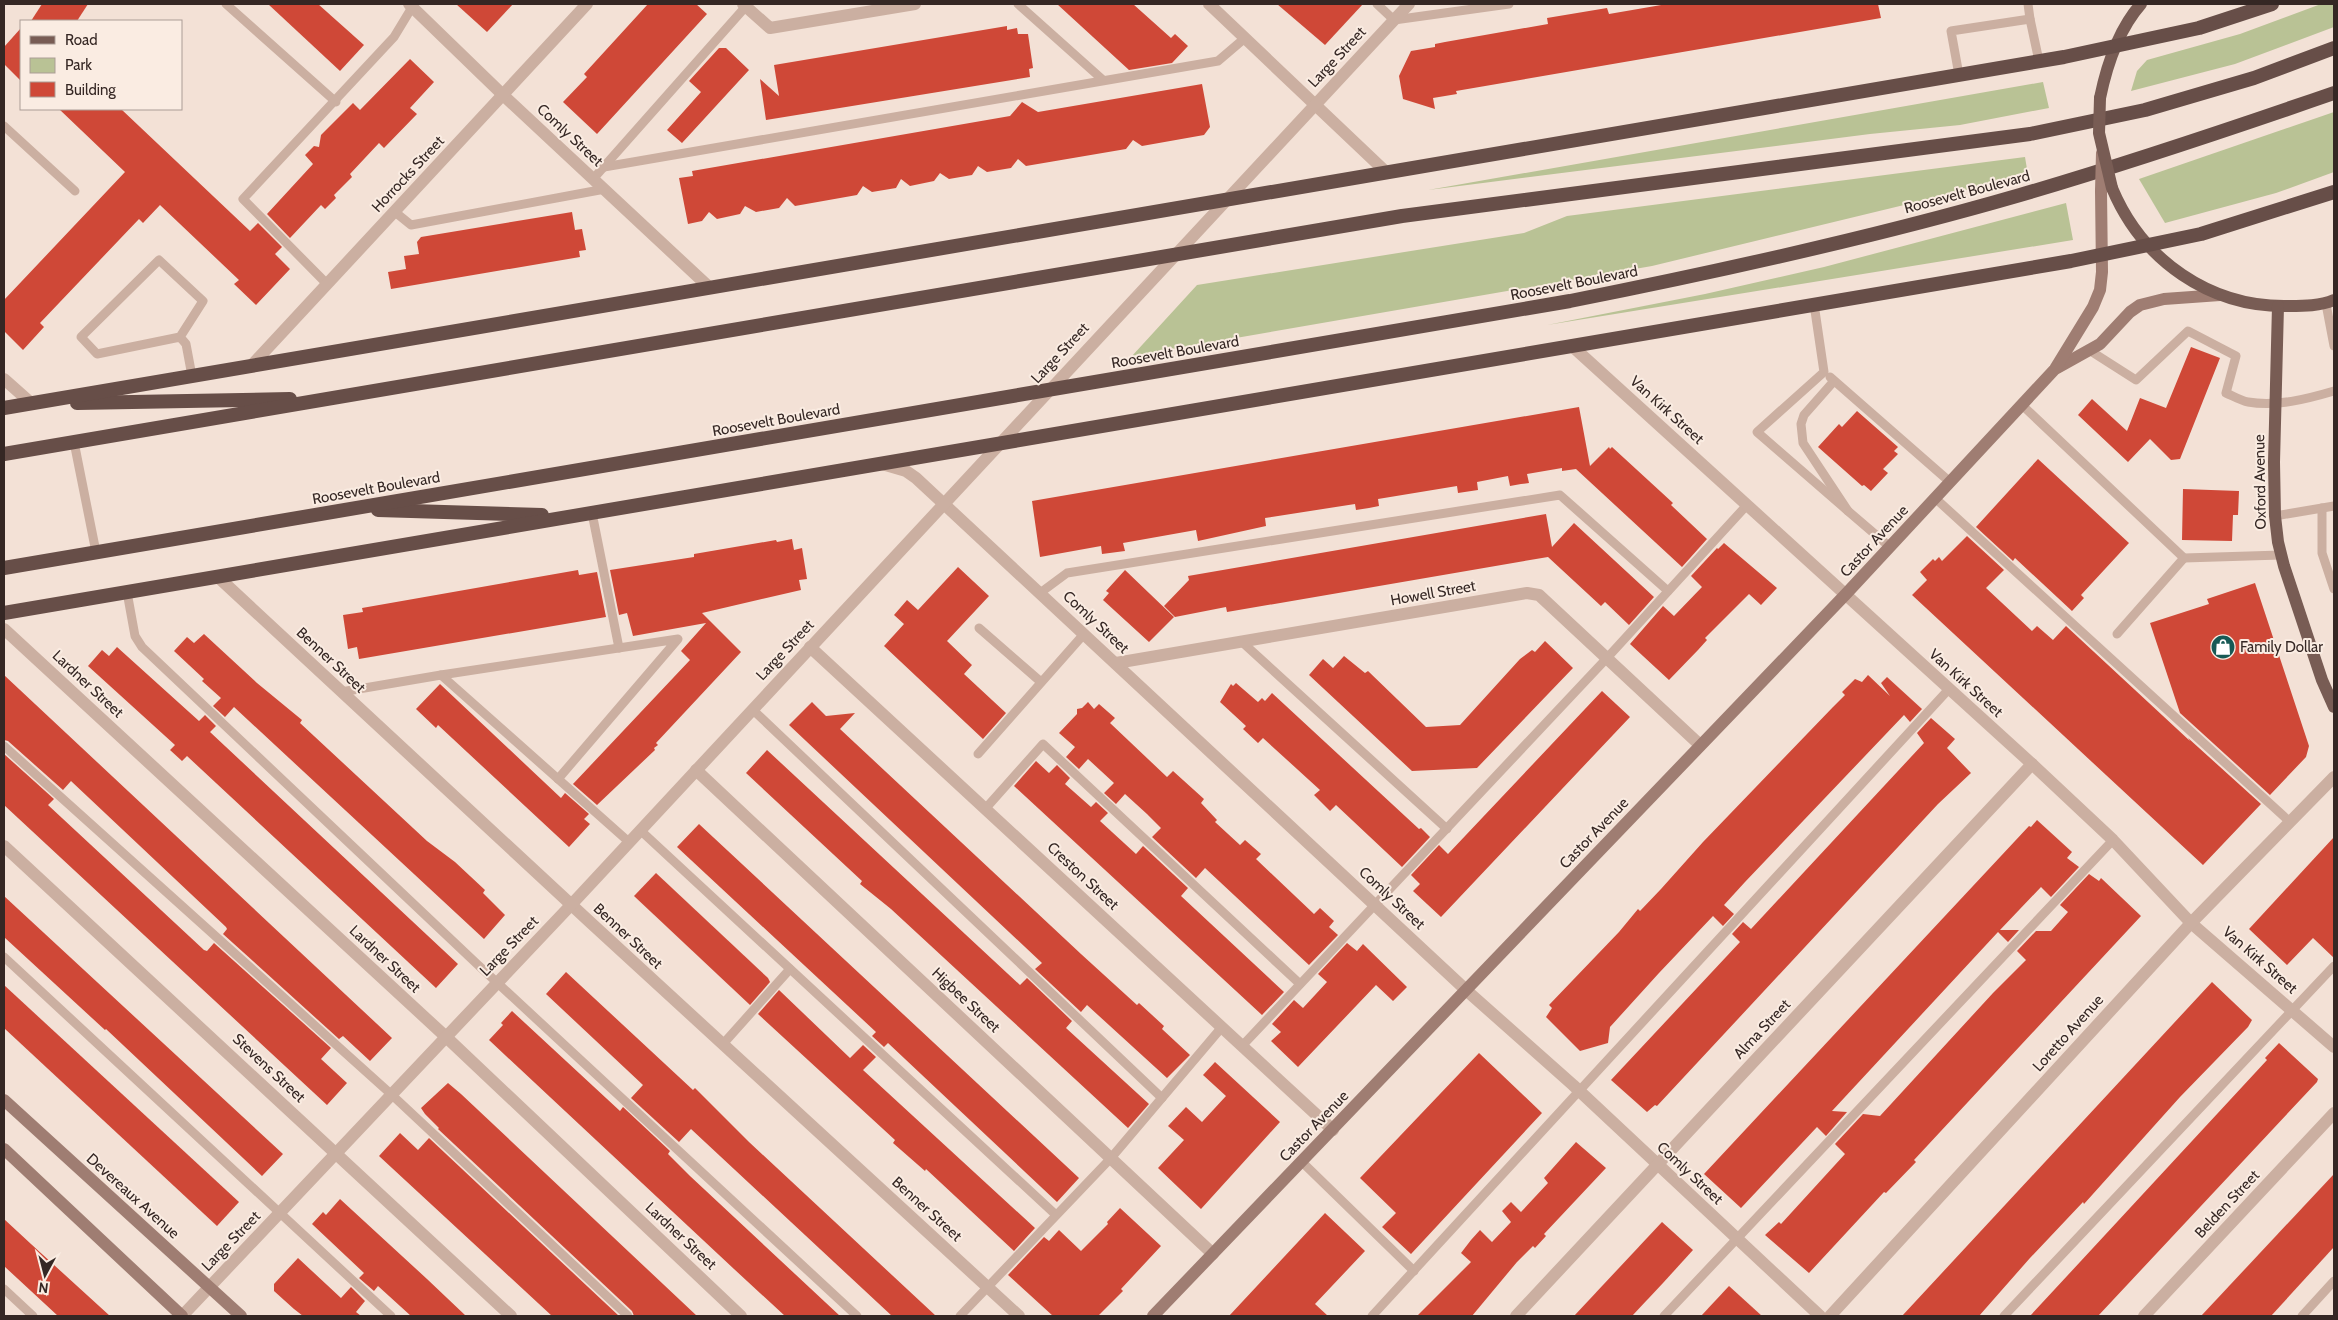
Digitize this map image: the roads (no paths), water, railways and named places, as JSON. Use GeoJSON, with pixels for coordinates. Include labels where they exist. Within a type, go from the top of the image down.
{"type":"FeatureCollection","features":[{"type":"Feature","properties":{"kind":"highway"},"geometry":{"type":"LineString","coordinates":[[4,408],[2039,61],[2115,47],[2199,28],[2272,4]]}},
{"type":"Feature","properties":{"kind":"highway"},"geometry":{"type":"LineString","coordinates":[[4,454],[1479,205],[2030,134],[2145,110],[2254,78],[2334,48]]}},
{"type":"Feature","properties":{"kind":"highway","name":"Roosevelt Boulevard"},"geometry":{"type":"LineString","coordinates":[[4,568],[1570,301],[1794,253],[2018,196],[2163,151],[2334,93]]}},
{"type":"Feature","properties":{"kind":"highway"},"geometry":{"type":"LineString","coordinates":[[4,613],[2148,247],[2245,222],[2334,192]]}},
{"type":"Feature","properties":{"kind":"highway"},"geometry":{"type":"LineString","coordinates":[[31,404],[336,398]]}},
{"type":"Feature","properties":{"kind":"highway"},"geometry":{"type":"LineString","coordinates":[[348,509],[572,516]]}},
{"type":"Feature","properties":{"kind":"main road"},"geometry":{"type":"LineString","coordinates":[[2141,4],[2127,22],[2115,47],[2100,98],[2099,133],[2106,190],[2148,247],[2180,274],[2220,295],[2238,300],[2278,306],[2330,302]]}},
{"type":"Feature","properties":{"kind":"main road","name":"Castor Avenue"},"geometry":{"type":"LineString","coordinates":[[1153,1316],[1845,596],[2055,369],[2093,307],[2100,290],[2102,255],[2100,224],[2106,190]]}},
{"type":"Feature","properties":{"kind":"main road","name":"Castor Avenue"},"geometry":{"type":"LineString","coordinates":[[2055,369],[2100,344],[2130,312],[2140,305],[2164,298],[2220,295]]}},
{"type":"Feature","properties":{"kind":"main road","name":"Oxford Avenue"},"geometry":{"type":"LineString","coordinates":[[2278,306],[2275,516],[2281,555],[2322,680],[2334,707]]}},
{"type":"Feature","properties":{"kind":"main road","name":"Devereaux Avenue"},"geometry":{"type":"LineString","coordinates":[[4,1100],[241,1316]]}},
{"type":"Feature","properties":{"kind":"main road"},"geometry":{"type":"LineString","coordinates":[[4,1149],[182,1316]]}},
{"type":"Feature","properties":{"kind":"street","name":"Horrocks Street"},"geometry":{"type":"LineString","coordinates":[[251,366],[587,4]]}},
{"type":"Feature","properties":{"kind":"street"},"geometry":{"type":"LineString","coordinates":[[746,5],[770,28],[915,4]]}},
{"type":"Feature","properties":{"kind":"street"},"geometry":{"type":"LineString","coordinates":[[1209,4],[1386,172]]}},
{"type":"Feature","properties":{"kind":"street","name":"Large Street"},"geometry":{"type":"LineString","coordinates":[[182,1316],[392,1095],[496,982],[571,905],[1409,4]]}},
{"type":"Feature","properties":{"kind":"street","name":"Comly Street"},"geometry":{"type":"LineString","coordinates":[[412,5],[503,95],[710,288]]}},
{"type":"Feature","properties":{"kind":"street","name":"Van Kirk Street"},"geometry":{"type":"LineString","coordinates":[[1572,346],[2032,764],[2113,840],[2191,923],[2334,1047]]}},
{"type":"Feature","properties":{"kind":"street"},"geometry":{"type":"LineString","coordinates":[[4,379],[31,404]]}},
{"type":"Feature","properties":{"kind":"street","name":"Comly Street"},"geometry":{"type":"LineString","coordinates":[[881,464],[906,471],[943,503],[1466,990],[1580,1091],[1820,1316]]}},
{"type":"Feature","properties":{"kind":"street","name":"Benner Street"},"geometry":{"type":"LineString","coordinates":[[218,577],[571,905],[1019,1316]]}},
{"type":"Feature","properties":{"kind":"street","name":"Howell Street"},"geometry":{"type":"LineString","coordinates":[[1116,663],[1527,593],[1540,595],[1700,745]]}},
{"type":"Feature","properties":{"kind":"street","name":"Lardner Street"},"geometry":{"type":"LineString","coordinates":[[4,629],[445,1036],[741,1316]]}},
{"type":"Feature","properties":{"kind":"street","name":"Creston Street"},"geometry":{"type":"LineString","coordinates":[[810,646],[1333,1130]]}},
{"type":"Feature","properties":{"kind":"street","name":"Alma Street"},"geometry":{"type":"LineString","coordinates":[[1516,1316],[2032,764]]}},
{"type":"Feature","properties":{"kind":"street","name":"Higbee Street"},"geometry":{"type":"LineString","coordinates":[[696,770],[1213,1254]]}},
{"type":"Feature","properties":{"kind":"street","name":"Loretto Avenue"},"geometry":{"type":"LineString","coordinates":[[1830,1316],[2191,923],[2334,777]]}},
{"type":"Feature","properties":{"kind":"street","name":"Stevens Street"},"geometry":{"type":"LineString","coordinates":[[4,846],[511,1316]]}},
{"type":"Feature","properties":{"kind":"street","name":"Belden Street"},"geometry":{"type":"LineString","coordinates":[[2144,1316],[2334,1113]]}},
{"type":"Feature","properties":{"kind":"lane"},"geometry":{"type":"LineString","coordinates":[[226,4],[336,102]]}},
{"type":"Feature","properties":{"kind":"lane"},"geometry":{"type":"LineString","coordinates":[[1018,4],[1103,80]]}},
{"type":"Feature","properties":{"kind":"lane"},"geometry":{"type":"LineString","coordinates":[[1376,4],[1394,20],[1508,4]]}},
{"type":"Feature","properties":{"kind":"lane"},"geometry":{"type":"LineString","coordinates":[[2028,4],[2039,61]]}},
{"type":"Feature","properties":{"kind":"lane"},"geometry":{"type":"LineString","coordinates":[[327,284],[243,199],[336,102],[394,37],[412,5]]}},
{"type":"Feature","properties":{"kind":"lane"},"geometry":{"type":"LineString","coordinates":[[593,179],[746,5]]}},
{"type":"Feature","properties":{"kind":"lane"},"geometry":{"type":"LineString","coordinates":[[1960,75],[1951,31],[2030,19]]}},
{"type":"Feature","properties":{"kind":"lane"},"geometry":{"type":"LineString","coordinates":[[604,167],[1218,61],[1244,38]]}},
{"type":"Feature","properties":{"kind":"lane"},"geometry":{"type":"LineString","coordinates":[[4,126],[75,191]]}},
{"type":"Feature","properties":{"kind":"lane"},"geometry":{"type":"LineString","coordinates":[[395,212],[410,224],[605,189]]}},
{"type":"Feature","properties":{"kind":"lane"},"geometry":{"type":"LineString","coordinates":[[159,260],[203,301],[180,337],[97,354],[81,337],[159,260]]}},
{"type":"Feature","properties":{"kind":"lane"},"geometry":{"type":"LineString","coordinates":[[2330,302],[2334,346]]}},
{"type":"Feature","properties":{"kind":"lane"},"geometry":{"type":"LineString","coordinates":[[1814,304],[1824,372],[1950,482]]}},
{"type":"Feature","properties":{"kind":"lane"},"geometry":{"type":"LineString","coordinates":[[2089,350],[2136,380],[2188,331],[2236,356],[2226,393],[2248,402],[2276,402],[2301,400],[2334,391]]}},
{"type":"Feature","properties":{"kind":"lane"},"geometry":{"type":"LineString","coordinates":[[180,337],[186,344],[192,376]]}},
{"type":"Feature","properties":{"kind":"lane"},"geometry":{"type":"LineString","coordinates":[[1824,372],[1757,432],[1890,547]]}},
{"type":"Feature","properties":{"kind":"lane"},"geometry":{"type":"LineString","coordinates":[[1834,381],[1804,415],[1800,434],[1803,443],[1848,511]]}},
{"type":"Feature","properties":{"kind":"lane"},"geometry":{"type":"LineString","coordinates":[[2022,405],[2184,558],[2281,555]]}},
{"type":"Feature","properties":{"kind":"lane"},"geometry":{"type":"LineString","coordinates":[[74,442],[96,552]]}},
{"type":"Feature","properties":{"kind":"lane"},"geometry":{"type":"LineString","coordinates":[[1040,593],[1067,573],[1560,496],[1668,591]]}},
{"type":"Feature","properties":{"kind":"lane"},"geometry":{"type":"LineString","coordinates":[[1935,498],[2290,822]]}},
{"type":"Feature","properties":{"kind":"lane"},"geometry":{"type":"LineString","coordinates":[[1242,1046],[1607,658],[1747,506]]}},
{"type":"Feature","properties":{"kind":"lane"},"geometry":{"type":"LineString","coordinates":[[2275,516],[2334,506]]}},
{"type":"Feature","properties":{"kind":"lane"},"geometry":{"type":"LineString","coordinates":[[2322,508],[2322,553],[2334,589]]}},
{"type":"Feature","properties":{"kind":"lane"},"geometry":{"type":"LineString","coordinates":[[592,513],[619,648]]}},
{"type":"Feature","properties":{"kind":"lane"},"geometry":{"type":"LineString","coordinates":[[2117,634],[2184,558]]}},
{"type":"Feature","properties":{"kind":"lane"},"geometry":{"type":"LineString","coordinates":[[127,592],[136,636],[142,647],[496,982],[857,1316]]}},
{"type":"Feature","properties":{"kind":"lane"},"geometry":{"type":"LineString","coordinates":[[978,628],[1042,682]]}},
{"type":"Feature","properties":{"kind":"lane"},"geometry":{"type":"LineString","coordinates":[[978,754],[1084,634]]}},
{"type":"Feature","properties":{"kind":"lane"},"geometry":{"type":"LineString","coordinates":[[341,692],[678,638],[558,779]]}},
{"type":"Feature","properties":{"kind":"lane"},"geometry":{"type":"LineString","coordinates":[[1242,642],[1447,829]]}},
{"type":"Feature","properties":{"kind":"lane"},"geometry":{"type":"LineString","coordinates":[[442,675],[629,842]]}},
{"type":"Feature","properties":{"kind":"lane"},"geometry":{"type":"LineString","coordinates":[[1372,1316],[1950,689]]}},
{"type":"Feature","properties":{"kind":"lane"},"geometry":{"type":"LineString","coordinates":[[752,709],[1162,1098]]}},
{"type":"Feature","properties":{"kind":"lane"},"geometry":{"type":"LineString","coordinates":[[986,808],[1043,744],[1300,984]]}},
{"type":"Feature","properties":{"kind":"lane"},"geometry":{"type":"LineString","coordinates":[[4,746],[392,1095],[628,1316]]}},
{"type":"Feature","properties":{"kind":"lane"},"geometry":{"type":"LineString","coordinates":[[640,830],[1056,1216]]}},
{"type":"Feature","properties":{"kind":"lane"},"geometry":{"type":"LineString","coordinates":[[1664,1316],[2113,840]]}},
{"type":"Feature","properties":{"kind":"lane"},"geometry":{"type":"LineString","coordinates":[[4,957],[391,1316]]}},
{"type":"Feature","properties":{"kind":"lane"},"geometry":{"type":"LineString","coordinates":[[2004,1316],[2334,966]]}},
{"type":"Feature","properties":{"kind":"lane"},"geometry":{"type":"LineString","coordinates":[[723,1044],[790,969]]}},
{"type":"Feature","properties":{"kind":"lane"},"geometry":{"type":"LineString","coordinates":[[960,1316],[1110,1158],[1222,1027]]}},
{"type":"Feature","properties":{"kind":"lane"},"geometry":{"type":"LineString","coordinates":[[1302,1162],[1414,1270]]}},
{"type":"Feature","properties":{"kind":"lane"},"geometry":{"type":"LineString","coordinates":[[2302,1316],[2334,1281]]}},
{"type":"Feature","properties":{"kind":"lane"},"geometry":{"type":"LineString","coordinates":[[4,1289],[33,1316]]}},
{"type":"Feature","properties":{"kind":"place","name":"Family Dollar"},"geometry":{"type":"Point","coordinates":[2223,647]}}]}
